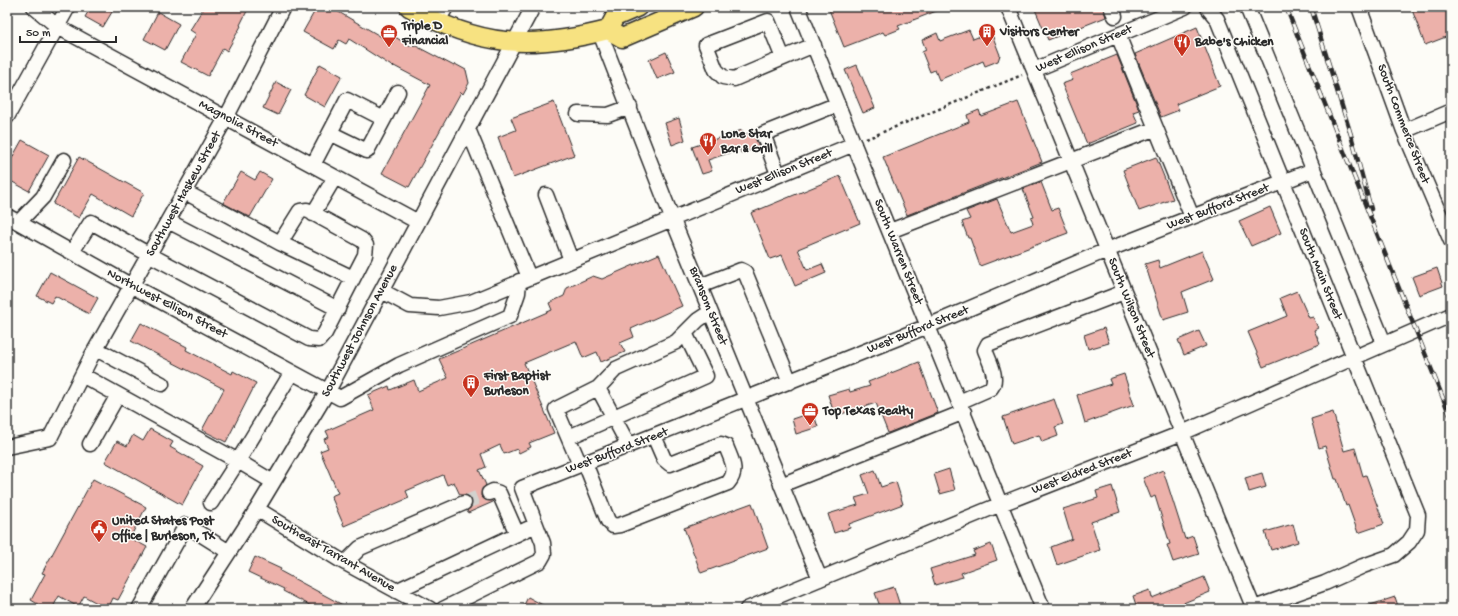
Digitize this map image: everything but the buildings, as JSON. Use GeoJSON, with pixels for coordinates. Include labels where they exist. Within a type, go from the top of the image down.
{"type":"FeatureCollection","features":[{"type":"Feature","properties":{"kind":"main road"},"geometry":{"type":"LineString","coordinates":[[604,32],[615,17],[638,7]]}},
{"type":"Feature","properties":{"kind":"main road"},"geometry":{"type":"LineString","coordinates":[[415,9],[442,14],[471,36],[513,43],[569,40],[604,32],[622,38],[694,7]]}},
{"type":"Feature","properties":{"kind":"street","name":"Magnolia Street"},"geometry":{"type":"LineString","coordinates":[[34,7],[58,26],[418,222]]}},
{"type":"Feature","properties":{"kind":"street"},"geometry":{"type":"LineString","coordinates":[[7,117],[68,7]]}},
{"type":"Feature","properties":{"kind":"street","name":"Southwest Haskew Street"},"geometry":{"type":"LineString","coordinates":[[7,447],[50,438],[94,353],[226,118],[283,7]]}},
{"type":"Feature","properties":{"kind":"street","name":"Southwest Johnson Avenue"},"geometry":{"type":"LineString","coordinates":[[192,609],[257,509],[328,391],[533,7]]}},
{"type":"Feature","properties":{"kind":"street","name":"South Warren Street"},"geometry":{"type":"LineString","coordinates":[[798,7],[1043,609]]}},
{"type":"Feature","properties":{"kind":"street","name":"South Wilson Street"},"geometry":{"type":"LineString","coordinates":[[1008,7],[1253,609]]}},
{"type":"Feature","properties":{"kind":"street","name":"West Ellison Street"},"geometry":{"type":"LineString","coordinates":[[1034,70],[1185,7]]}},
{"type":"Feature","properties":{"kind":"street","name":"South Main Street"},"geometry":{"type":"LineString","coordinates":[[1209,7],[1217,19],[1418,515],[1416,530],[1409,542],[1394,555],[1362,566],[1325,583],[1253,609]]}},
{"type":"Feature","properties":{"kind":"street"},"geometry":{"type":"LineString","coordinates":[[1248,7],[1384,344]]}},
{"type":"Feature","properties":{"kind":"street","name":"South Commerce Street"},"geometry":{"type":"LineString","coordinates":[[1359,7],[1404,131],[1451,241]]}},
{"type":"Feature","properties":{"kind":"street"},"geometry":{"type":"LineString","coordinates":[[784,58],[768,21],[706,45],[716,70],[728,79],[734,79],[784,58],[814,44]]}},
{"type":"Feature","properties":{"kind":"street","name":"Bransom Street"},"geometry":{"type":"LineString","coordinates":[[604,32],[630,108],[672,218],[820,579]]}},
{"type":"Feature","properties":{"kind":"street"},"geometry":{"type":"LineString","coordinates":[[1118,35],[1192,217]]}},
{"type":"Feature","properties":{"kind":"street"},"geometry":{"type":"LineString","coordinates":[[330,133],[367,151],[398,92]]}},
{"type":"Feature","properties":{"kind":"street"},"geometry":{"type":"LineString","coordinates":[[313,165],[348,100],[384,119]]}},
{"type":"Feature","properties":{"kind":"street"},"geometry":{"type":"LineString","coordinates":[[778,174],[763,134],[838,104]]}},
{"type":"Feature","properties":{"kind":"street"},"geometry":{"type":"LineString","coordinates":[[578,114],[608,115],[630,108]]}},
{"type":"Feature","properties":{"kind":"street"},"geometry":{"type":"LineString","coordinates":[[1404,131],[1451,111]]}},
{"type":"Feature","properties":{"kind":"street"},"geometry":{"type":"LineString","coordinates":[[890,231],[1156,128]]}},
{"type":"Feature","properties":{"kind":"street"},"geometry":{"type":"LineString","coordinates":[[468,129],[524,279]]}},
{"type":"Feature","properties":{"kind":"street","name":"West Ellison Street"},"geometry":{"type":"LineString","coordinates":[[382,291],[410,306],[438,308],[470,302],[854,144]]}},
{"type":"Feature","properties":{"kind":"street"},"geometry":{"type":"LineString","coordinates":[[13,219],[43,197],[64,160]]}},
{"type":"Feature","properties":{"kind":"street","name":"West Bufford Street"},"geometry":{"type":"LineString","coordinates":[[536,525],[522,488],[747,400],[928,326],[1107,250],[1313,170]]}},
{"type":"Feature","properties":{"kind":"street"},"geometry":{"type":"LineString","coordinates":[[313,214],[335,177]]}},
{"type":"Feature","properties":{"kind":"street"},"geometry":{"type":"LineString","coordinates":[[185,192],[280,243],[353,278]]}},
{"type":"Feature","properties":{"kind":"street"},"geometry":{"type":"LineString","coordinates":[[546,195],[571,260]]}},
{"type":"Feature","properties":{"kind":"street"},"geometry":{"type":"LineString","coordinates":[[72,252],[92,222],[150,255],[309,339],[319,340],[325,333],[338,309],[365,255],[366,245],[362,240],[307,210],[300,211],[280,243]]}},
{"type":"Feature","properties":{"kind":"street","name":"Northwest Ellison Street"},"geometry":{"type":"LineString","coordinates":[[13,219],[132,286],[340,398],[399,365],[510,316],[524,279]]}},
{"type":"Feature","properties":{"kind":"street"},"geometry":{"type":"LineString","coordinates":[[168,221],[338,309]]}},
{"type":"Feature","properties":{"kind":"street"},"geometry":{"type":"LineString","coordinates":[[700,286],[741,270],[745,272],[790,382]]}},
{"type":"Feature","properties":{"kind":"street"},"geometry":{"type":"LineString","coordinates":[[781,485],[962,407],[991,388],[995,384],[995,379],[985,350],[988,344],[1124,292]]}},
{"type":"Feature","properties":{"kind":"street"},"geometry":{"type":"LineString","coordinates":[[654,436],[664,459],[670,464],[721,444],[726,446],[735,468],[733,477],[728,483],[620,525],[613,526],[608,521],[583,464],[556,409],[598,388],[616,369],[676,342],[698,320],[710,312]]}},
{"type":"Feature","properties":{"kind":"street","name":"West Eldred Street"},"geometry":{"type":"LineString","coordinates":[[748,609],[1001,504],[1182,433],[1451,315]]}},
{"type":"Feature","properties":{"kind":"street"},"geometry":{"type":"LineString","coordinates":[[569,437],[706,376],[685,333]]}},
{"type":"Feature","properties":{"kind":"street"},"geometry":{"type":"LineString","coordinates":[[94,353],[162,384]]}},
{"type":"Feature","properties":{"kind":"street"},"geometry":{"type":"LineString","coordinates":[[211,503],[238,462],[292,372]]}},
{"type":"Feature","properties":{"kind":"street"},"geometry":{"type":"LineString","coordinates":[[82,375],[273,482]]}},
{"type":"Feature","properties":{"kind":"street"},"geometry":{"type":"LineString","coordinates":[[598,388],[629,446]]}},
{"type":"Feature","properties":{"kind":"street"},"geometry":{"type":"LineString","coordinates":[[90,444],[118,394]]}},
{"type":"Feature","properties":{"kind":"street"},"geometry":{"type":"LineString","coordinates":[[489,493],[493,491],[499,494],[517,534]]}},
{"type":"Feature","properties":{"kind":"street"},"geometry":{"type":"LineString","coordinates":[[345,563],[360,548],[464,503]]}},
{"type":"Feature","properties":{"kind":"street","name":"Southeast Tarrant Avenue"},"geometry":{"type":"LineString","coordinates":[[257,509],[345,563],[430,609]]}},
{"type":"Feature","properties":{"kind":"street"},"geometry":{"type":"LineString","coordinates":[[139,609],[186,525],[229,552]]}},
{"type":"Feature","properties":{"kind":"street"},"geometry":{"type":"LineString","coordinates":[[396,591],[536,525],[543,543],[544,554],[540,561],[443,609]]}},
{"type":"Feature","properties":{"kind":"path","name":"West Ellison Street"},"geometry":{"type":"LineString","coordinates":[[854,144],[1034,70]]}},
{"type":"Feature","properties":{"kind":"tunnel"},"geometry":{"type":"LineString","coordinates":[[464,503],[489,493]]}},
{"type":"Feature","properties":{"kind":"railway"},"geometry":{"type":"LineString","coordinates":[[1286,7],[1451,418]]}},
{"type":"Feature","properties":{"kind":"railway"},"geometry":{"type":"LineString","coordinates":[[1311,7],[1351,135],[1371,209]]}},
{"type":"Feature","properties":{"kind":"place","name":"Visitors Center"},"geometry":{"type":"Point","coordinates":[987,47]}},
{"type":"Feature","properties":{"kind":"place","name":"Triple D Financial"},"geometry":{"type":"Point","coordinates":[389,48]}},
{"type":"Feature","properties":{"kind":"place","name":"Babe's Chicken"},"geometry":{"type":"Point","coordinates":[1182,57]}},
{"type":"Feature","properties":{"kind":"place","name":"Lone Star Bar & Grill"},"geometry":{"type":"Point","coordinates":[708,156]}},
{"type":"Feature","properties":{"kind":"place","name":"First Baptist Burleson"},"geometry":{"type":"Point","coordinates":[471,398]}},
{"type":"Feature","properties":{"kind":"place","name":"Top Texas Realty"},"geometry":{"type":"Point","coordinates":[810,426]}},
{"type":"Feature","properties":{"kind":"place","name":"United States Post Office | Burleson, TX"},"geometry":{"type":"Point","coordinates":[99,543]}}]}
